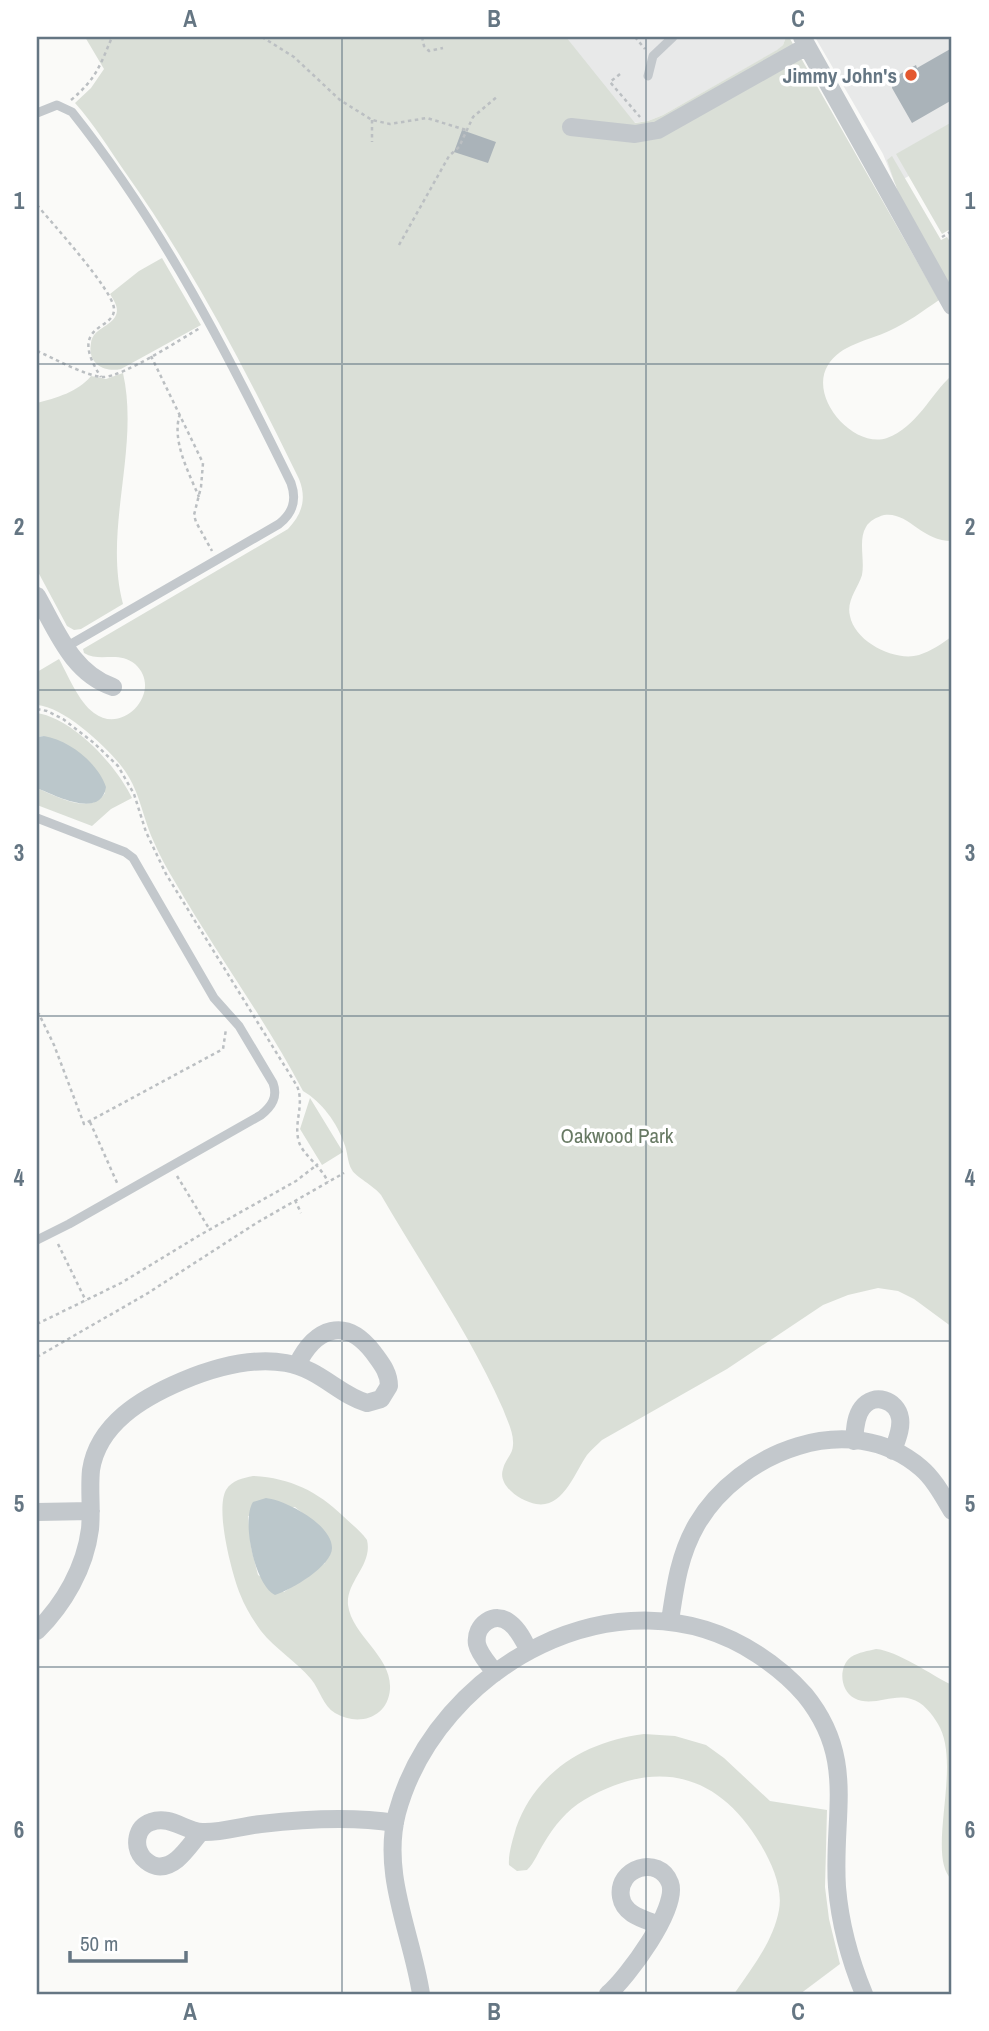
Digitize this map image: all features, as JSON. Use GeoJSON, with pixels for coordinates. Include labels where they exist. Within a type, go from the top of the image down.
{"type":"FeatureCollection","features":[{"type":"Feature","properties":{"kind":"street"},"geometry":{"type":"LineString","coordinates":[[571,127],[635,134],[658,130],[804,41],[952,306]]}},
{"type":"Feature","properties":{"kind":"street"},"geometry":{"type":"LineString","coordinates":[[37,596],[66,647],[83,670],[113,687]]}},
{"type":"Feature","properties":{"kind":"street"},"geometry":{"type":"LineString","coordinates":[[37,1631],[59,1605],[79,1568],[88,1541],[91,1477],[96,1453],[111,1426],[135,1406],[176,1383],[220,1368],[270,1362],[296,1366],[323,1377],[367,1403],[381,1399],[389,1387],[388,1374],[366,1344],[345,1330],[332,1330],[317,1338],[306,1348],[296,1366]]}},
{"type":"Feature","properties":{"kind":"street"},"geometry":{"type":"LineString","coordinates":[[854,1441],[861,1409],[871,1401],[883,1400],[894,1405],[900,1418],[900,1429],[893,1451]]}},
{"type":"Feature","properties":{"kind":"street"},"geometry":{"type":"LineString","coordinates":[[670,1621],[677,1576],[686,1546],[704,1514],[725,1487],[748,1468],[781,1452],[822,1441],[854,1441],[893,1451],[915,1463],[926,1473],[952,1511]]}},
{"type":"Feature","properties":{"kind":"street"},"geometry":{"type":"LineString","coordinates":[[37,1512],[91,1511]]}},
{"type":"Feature","properties":{"kind":"street"},"geometry":{"type":"LineString","coordinates":[[495,1673],[477,1642],[481,1627],[489,1620],[499,1618],[508,1621],[517,1629],[529,1651]]}},
{"type":"Feature","properties":{"kind":"street"},"geometry":{"type":"LineString","coordinates":[[421,1994],[393,1875],[395,1823],[410,1780],[433,1739],[457,1707],[495,1673],[529,1651],[560,1636],[600,1625],[634,1620],[670,1621],[723,1636],[763,1658],[799,1689],[823,1724],[833,1745],[840,1778],[836,1850],[840,1912],[848,1949],[864,1994]]}},
{"type":"Feature","properties":{"kind":"street"},"geometry":{"type":"LineString","coordinates":[[201,1832],[299,1821],[395,1823]]}},
{"type":"Feature","properties":{"kind":"street"},"geometry":{"type":"LineString","coordinates":[[608,1994],[635,1964],[659,1925]]}},
{"type":"Feature","properties":{"kind":"lane"},"geometry":{"type":"LineString","coordinates":[[648,76],[653,56],[673,37]]}},
{"type":"Feature","properties":{"kind":"lane"},"geometry":{"type":"LineString","coordinates":[[37,113],[53,105],[63,107],[75,117],[147,218],[232,363],[293,489],[295,499],[291,512],[283,522],[66,647]]}},
{"type":"Feature","properties":{"kind":"lane"},"geometry":{"type":"LineString","coordinates":[[37,818],[130,855],[217,1002],[233,1020],[273,1083],[275,1095],[273,1103],[261,1115],[52,1233],[38,1236]]}},
{"type":"Feature","properties":{"kind":"path"},"geometry":{"type":"LineString","coordinates":[[63,107],[86,88],[96,75],[112,37]]}},
{"type":"Feature","properties":{"kind":"path"},"geometry":{"type":"LineString","coordinates":[[262,37],[294,57],[340,100],[372,120],[390,124],[427,118],[466,130]]}},
{"type":"Feature","properties":{"kind":"path"},"geometry":{"type":"LineString","coordinates":[[422,37],[424,46],[429,51],[443,48]]}},
{"type":"Feature","properties":{"kind":"path"},"geometry":{"type":"LineString","coordinates":[[635,37],[647,51]]}},
{"type":"Feature","properties":{"kind":"path"},"geometry":{"type":"LineString","coordinates":[[620,74],[610,82],[640,117]]}},
{"type":"Feature","properties":{"kind":"path"},"geometry":{"type":"LineString","coordinates":[[400,245],[449,156],[459,147],[475,114],[498,96]]}},
{"type":"Feature","properties":{"kind":"path"},"geometry":{"type":"LineString","coordinates":[[372,120],[372,142]]}},
{"type":"Feature","properties":{"kind":"path"},"geometry":{"type":"LineString","coordinates":[[37,205],[87,266],[113,303],[112,317],[94,330],[88,345],[101,377]]}},
{"type":"Feature","properties":{"kind":"path"},"geometry":{"type":"LineString","coordinates":[[942,237],[952,231]]}},
{"type":"Feature","properties":{"kind":"path"},"geometry":{"type":"LineString","coordinates":[[37,351],[101,377],[115,374],[151,356],[209,322]]}},
{"type":"Feature","properties":{"kind":"path"},"geometry":{"type":"LineString","coordinates":[[151,356],[203,463],[199,497],[194,511],[195,519],[218,559]]}},
{"type":"Feature","properties":{"kind":"path"},"geometry":{"type":"LineString","coordinates":[[180,414],[178,442],[199,497]]}},
{"type":"Feature","properties":{"kind":"path"},"geometry":{"type":"LineString","coordinates":[[37,709],[56,715],[87,737],[109,757],[126,778],[166,874],[297,1086],[301,1097],[299,1141],[318,1164],[328,1182]]}},
{"type":"Feature","properties":{"kind":"path"},"geometry":{"type":"LineString","coordinates":[[37,1016],[40,1014],[53,1041],[84,1125],[223,1049],[225,1031],[233,1020]]}},
{"type":"Feature","properties":{"kind":"path"},"geometry":{"type":"LineString","coordinates":[[90,1122],[122,1194]]}},
{"type":"Feature","properties":{"kind":"path"},"geometry":{"type":"LineString","coordinates":[[37,1324],[121,1283],[296,1181],[318,1164]]}},
{"type":"Feature","properties":{"kind":"path"},"geometry":{"type":"LineString","coordinates":[[171,1166],[210,1230]]}},
{"type":"Feature","properties":{"kind":"path"},"geometry":{"type":"LineString","coordinates":[[37,1357],[148,1293],[295,1200],[344,1173]]}},
{"type":"Feature","properties":{"kind":"path"},"geometry":{"type":"LineString","coordinates":[[295,1200],[302,1213]]}},
{"type":"Feature","properties":{"kind":"path"},"geometry":{"type":"LineString","coordinates":[[52,1233],[86,1301]]}},
{"type":"Feature","properties":{"kind":"shaded area"},"geometry":{"type":"Polygon","coordinates":[[[562,37],[786,37],[778,50],[663,115],[633,123],[562,37]]]}},
{"type":"Feature","properties":{"kind":"shaded area"},"geometry":{"type":"Polygon","coordinates":[[[815,37],[952,37],[952,151],[895,184],[883,154],[815,37]]]}},
{"type":"Feature","properties":{"kind":"shaded area"},"geometry":{"type":"Polygon","coordinates":[[[44,736],[63,742],[89,761],[106,787],[102,797],[96,802],[76,803],[37,788],[37,737],[44,736]]]}},
{"type":"Feature","properties":{"kind":"shaded area"},"geometry":{"type":"Polygon","coordinates":[[[266,1498],[295,1508],[316,1522],[330,1539],[332,1548],[330,1555],[318,1569],[300,1583],[275,1595],[261,1579],[249,1537],[253,1502],[266,1498]]]}},
{"type":"Feature","properties":{"kind":"green space","name":"Oakwood Park"},"geometry":{"type":"Polygon","coordinates":[[[85,37],[566,37],[635,123],[663,115],[777,50],[786,37],[789,37],[939,300],[902,324],[847,348],[833,358],[823,378],[829,405],[837,418],[861,436],[887,438],[915,419],[952,375],[952,541],[941,540],[893,515],[884,515],[874,520],[867,525],[864,532],[862,575],[849,610],[853,625],[868,642],[899,656],[919,655],[952,636],[952,1327],[914,1299],[898,1291],[878,1288],[848,1295],[823,1305],[727,1369],[602,1440],[587,1455],[567,1488],[554,1501],[545,1504],[530,1503],[507,1487],[502,1475],[513,1448],[510,1427],[490,1381],[445,1300],[381,1195],[352,1170],[344,1143],[333,1121],[316,1101],[303,1091],[169,872],[149,831],[128,775],[115,758],[84,729],[48,707],[37,705],[37,672],[59,659],[78,695],[94,713],[106,719],[117,719],[128,714],[137,707],[143,697],[143,675],[129,660],[90,656],[84,653],[83,649],[288,529],[297,518],[303,500],[299,479],[197,284],[150,209],[75,103],[91,88],[104,69],[85,37]]]}},
{"type":"Feature","properties":{"kind":"green space"},"geometry":{"type":"Polygon","coordinates":[[[952,122],[952,228],[942,234],[896,154],[952,122]]]}},
{"type":"Feature","properties":{"kind":"green space"},"geometry":{"type":"Polygon","coordinates":[[[892,156],[941,240],[947,237],[952,245],[952,290],[899,195],[887,160],[892,156]]]}},
{"type":"Feature","properties":{"kind":"green space"},"geometry":{"type":"Polygon","coordinates":[[[162,258],[201,325],[121,369],[103,368],[94,361],[90,350],[92,338],[116,315],[116,307],[110,294],[139,271],[162,258]]]}},
{"type":"Feature","properties":{"kind":"green space"},"geometry":{"type":"Polygon","coordinates":[[[123,373],[127,431],[117,547],[123,604],[81,629],[74,630],[67,626],[37,570],[37,403],[73,390],[91,376],[106,379],[123,373]]]}},
{"type":"Feature","properties":{"kind":"green space"},"geometry":{"type":"Polygon","coordinates":[[[37,713],[65,724],[92,745],[116,772],[132,798],[111,809],[92,826],[37,805],[37,788],[82,804],[99,800],[105,793],[44,736],[37,737],[37,713]]]}},
{"type":"Feature","properties":{"kind":"green space"},"geometry":{"type":"Polygon","coordinates":[[[310,1098],[343,1152],[322,1165],[300,1129],[310,1098]]]}},
{"type":"Feature","properties":{"kind":"green space"},"geometry":{"type":"Polygon","coordinates":[[[253,1476],[291,1483],[313,1493],[333,1507],[367,1540],[366,1557],[348,1596],[348,1605],[357,1627],[379,1656],[389,1677],[388,1699],[378,1713],[362,1719],[353,1719],[331,1710],[311,1679],[261,1631],[244,1604],[229,1558],[222,1512],[228,1487],[238,1480],[253,1476]],[[295,1507],[248,1516],[251,1547],[258,1575],[284,1592],[325,1563],[324,1531],[295,1507]]]}},
{"type":"Feature","properties":{"kind":"green space"},"geometry":{"type":"Polygon","coordinates":[[[876,1649],[904,1659],[952,1685],[952,1880],[945,1868],[942,1851],[947,1762],[945,1741],[938,1724],[927,1709],[915,1701],[897,1698],[861,1701],[849,1694],[843,1684],[847,1661],[857,1654],[876,1649]]]}},
{"type":"Feature","properties":{"kind":"green space"},"geometry":{"type":"Polygon","coordinates":[[[644,1734],[675,1736],[706,1745],[770,1801],[827,1810],[825,1887],[829,1919],[840,1964],[800,1994],[734,1994],[772,1933],[779,1910],[779,1893],[769,1860],[744,1820],[725,1801],[705,1788],[683,1779],[660,1777],[636,1779],[611,1787],[584,1800],[567,1814],[552,1831],[527,1870],[517,1871],[509,1865],[516,1828],[525,1808],[536,1790],[550,1775],[584,1752],[623,1738],[644,1734]]]}},
{"type":"Feature","properties":{"kind":"building"},"geometry":{"type":"Polygon","coordinates":[[[952,48],[952,100],[912,123],[892,88],[893,82],[900,74],[916,65],[917,68],[952,48]]]}},
{"type":"Feature","properties":{"kind":"building"},"geometry":{"type":"Polygon","coordinates":[[[462,130],[496,142],[488,163],[454,152],[462,130]]]}},
{"type":"Feature","properties":{"kind":"place","name":"Jimmy John's"},"geometry":{"type":"Point","coordinates":[911,75]}}]}
